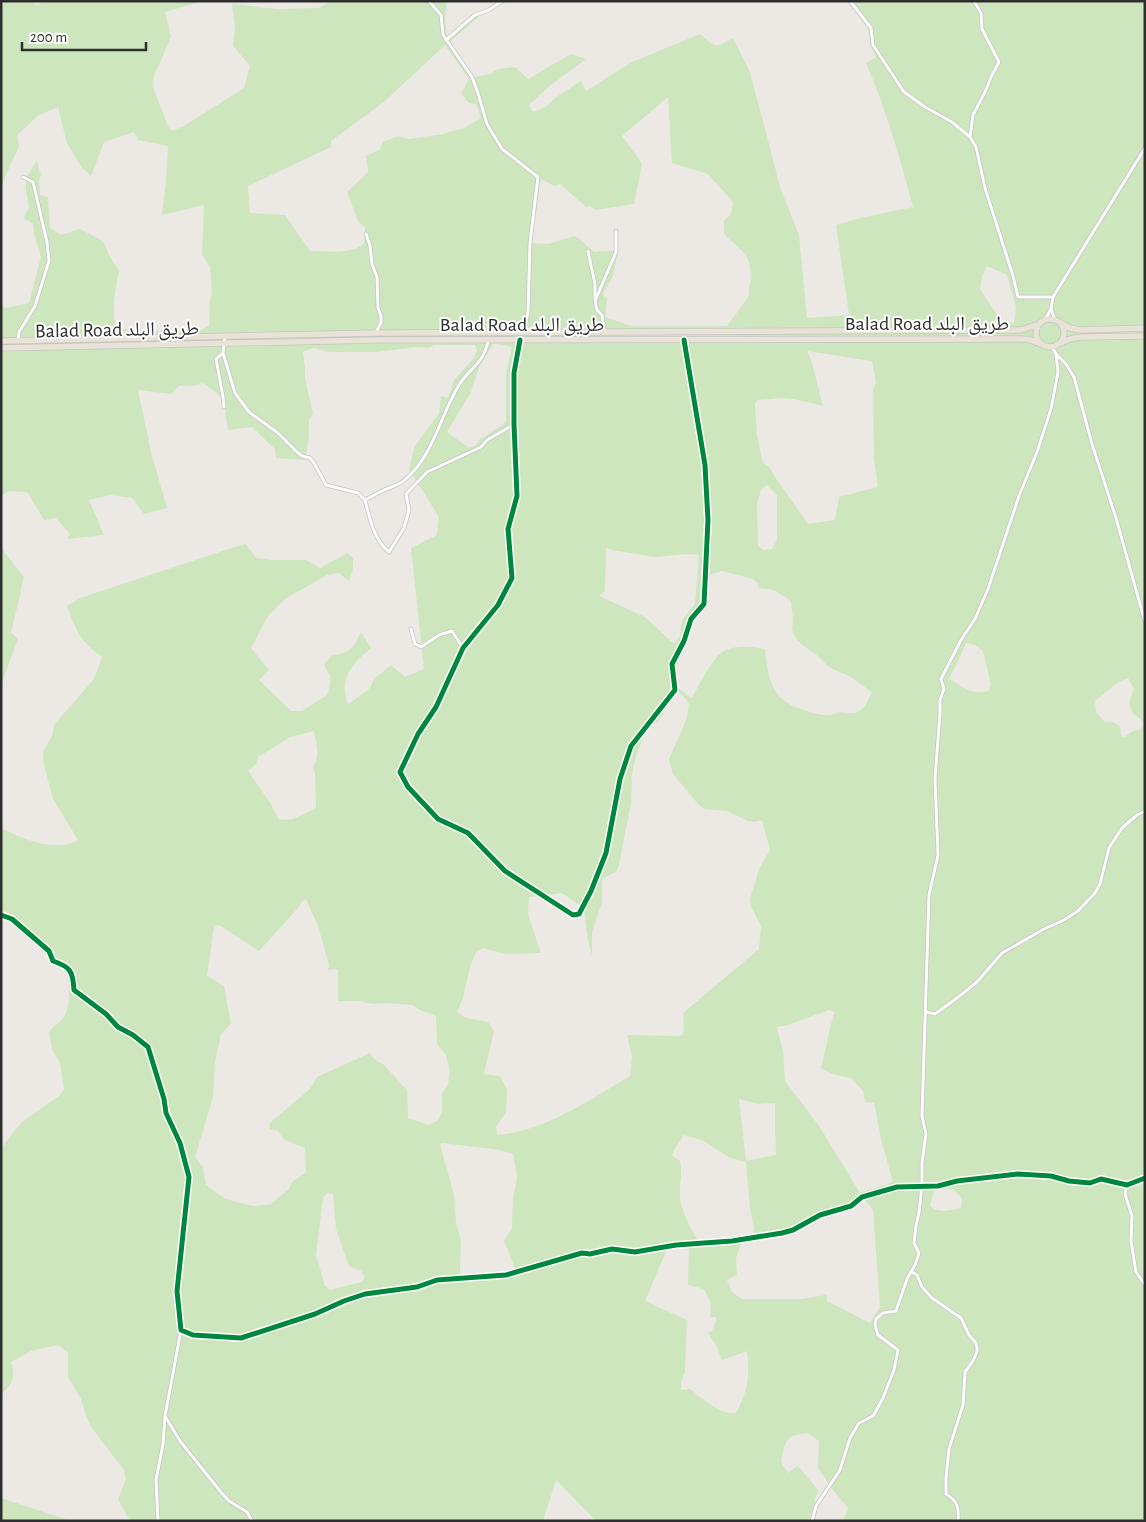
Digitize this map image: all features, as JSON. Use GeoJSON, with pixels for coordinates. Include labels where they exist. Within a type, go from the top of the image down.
{"type":"FeatureCollection","features":[{"type":"Feature","properties":{"kind":"highway"},"geometry":{"type":"LineString","coordinates":[[1145,328],[1081,330],[1070,328],[1057,321],[1045,320],[1039,324],[1036,333],[1042,345],[1054,346],[1070,339],[1082,337],[1145,336]]}},
{"type":"Feature","properties":{"kind":"highway"},"geometry":{"type":"LineString","coordinates":[[1054,346],[1063,338],[1064,334],[1062,326],[1057,321]]}},
{"type":"Feature","properties":{"kind":"highway","name":"Balad Road طريق البلد"},"geometry":{"type":"LineString","coordinates":[[1,341],[377,333],[1021,330],[1039,324]]}},
{"type":"Feature","properties":{"kind":"highway","name":"Balad Road طريق البلد"},"geometry":{"type":"LineString","coordinates":[[1,348],[488,340],[1021,339],[1031,340],[1042,345]]}},
{"type":"Feature","properties":{"kind":"street"},"geometry":{"type":"LineString","coordinates":[[429,1],[441,15],[443,36],[472,77],[487,124],[502,149],[538,176],[530,243],[528,312],[525,327],[527,332]]}},
{"type":"Feature","properties":{"kind":"street"},"geometry":{"type":"LineString","coordinates":[[446,40],[475,15],[489,10],[502,1]]}},
{"type":"Feature","properties":{"kind":"street"},"geometry":{"type":"LineString","coordinates":[[850,1],[871,28],[873,45],[904,92],[952,122],[970,137],[976,147],[985,188],[1018,297],[1053,297]]}},
{"type":"Feature","properties":{"kind":"street"},"geometry":{"type":"LineString","coordinates":[[970,137],[973,115],[999,62],[982,29],[981,13],[974,1]]}},
{"type":"Feature","properties":{"kind":"street"},"geometry":{"type":"LineString","coordinates":[[1045,320],[1051,309],[1053,297],[1145,148]]}},
{"type":"Feature","properties":{"kind":"street"},"geometry":{"type":"LineString","coordinates":[[18,341],[19,332],[35,306],[49,261],[33,182],[23,177]]}},
{"type":"Feature","properties":{"kind":"street"},"geometry":{"type":"LineString","coordinates":[[595,301],[616,252],[616,231]]}},
{"type":"Feature","properties":{"kind":"street"},"geometry":{"type":"LineString","coordinates":[[366,234],[370,246],[372,264],[377,277],[378,308],[381,323],[377,333]]}},
{"type":"Feature","properties":{"kind":"street"},"geometry":{"type":"LineString","coordinates":[[588,251],[595,284],[595,301],[597,310],[602,315],[604,332]]}},
{"type":"Feature","properties":{"kind":"street"},"geometry":{"type":"LineString","coordinates":[[1051,309],[1057,321]]}},
{"type":"Feature","properties":{"kind":"street"},"geometry":{"type":"LineString","coordinates":[[225,335],[223,352],[235,394],[249,412],[278,433],[302,456],[310,458],[326,485],[358,493],[365,500],[368,515],[381,546],[389,552],[404,528],[409,510],[406,494],[427,472],[481,447],[487,440],[514,424]]}},
{"type":"Feature","properties":{"kind":"street"},"geometry":{"type":"LineString","coordinates":[[365,500],[405,481],[418,466],[426,455],[459,386],[481,360],[486,351],[488,340]]}},
{"type":"Feature","properties":{"kind":"street"},"geometry":{"type":"LineString","coordinates":[[520,340],[514,374],[517,496],[508,529],[512,578],[498,605],[463,648],[436,707],[418,734],[400,772],[408,786],[438,819],[468,833],[505,871],[573,915],[579,914],[591,892],[606,853],[620,779],[631,746],[675,690],[672,664],[684,641],[691,619],[704,604],[708,520],[705,466],[684,340]]}},
{"type":"Feature","properties":{"kind":"street"},"geometry":{"type":"LineString","coordinates":[[812,1521],[816,1506],[840,1470],[850,1438],[859,1423],[873,1416],[883,1398],[894,1370],[898,1350],[878,1335],[874,1325],[876,1319],[883,1313],[896,1311],[907,1278],[912,1272],[919,1253],[914,1243],[922,1185],[922,1162],[926,1134],[922,1116],[929,895],[938,855],[935,779],[940,700],[944,689],[941,679],[960,640],[975,619],[988,589],[1019,496],[1037,452],[1051,409],[1058,372],[1054,346]]}},
{"type":"Feature","properties":{"kind":"street"},"geometry":{"type":"LineString","coordinates":[[223,352],[216,358],[224,407]]}},
{"type":"Feature","properties":{"kind":"street"},"geometry":{"type":"LineString","coordinates":[[1056,354],[1066,364],[1074,377],[1145,622]]}},
{"type":"Feature","properties":{"kind":"street"},"geometry":{"type":"LineString","coordinates":[[412,629],[415,644],[421,647],[439,635],[452,631],[463,648]]}},
{"type":"Feature","properties":{"kind":"street"},"geometry":{"type":"LineString","coordinates":[[926,1012],[935,1014],[961,995],[977,982],[1002,953],[1078,911],[1096,893],[1109,848],[1122,828],[1137,815],[1145,811]]}},
{"type":"Feature","properties":{"kind":"street"},"geometry":{"type":"LineString","coordinates":[[1,915],[12,919],[49,952],[53,961],[65,965],[73,974],[74,990],[106,1014],[118,1027],[133,1035],[148,1047],[164,1099],[166,1113],[180,1143],[189,1177],[177,1291],[181,1330],[165,1416],[163,1444],[156,1480],[158,1521]]}},
{"type":"Feature","properties":{"kind":"street"},"geometry":{"type":"LineString","coordinates":[[181,1330],[193,1335],[241,1338],[315,1314],[365,1294],[417,1287],[437,1280],[506,1275],[582,1253],[590,1254],[612,1249],[635,1252],[676,1245],[732,1241],[782,1233],[793,1230],[820,1214],[851,1206],[862,1197],[897,1187],[938,1186],[957,1181],[1018,1174],[1051,1176],[1069,1181],[1090,1183],[1101,1179],[1127,1185],[1145,1178]]}},
{"type":"Feature","properties":{"kind":"street"},"geometry":{"type":"LineString","coordinates":[[1127,1185],[1125,1194],[1132,1216],[1131,1241],[1136,1272],[1145,1285]]}},
{"type":"Feature","properties":{"kind":"street"},"geometry":{"type":"LineString","coordinates":[[912,1272],[932,1298],[961,1318],[969,1335],[976,1343],[977,1352],[971,1365],[965,1372],[963,1405],[949,1449],[946,1478],[946,1494],[954,1498],[959,1510],[958,1521]]}},
{"type":"Feature","properties":{"kind":"street"},"geometry":{"type":"LineString","coordinates":[[165,1416],[180,1440],[220,1491],[247,1512],[252,1521]]}},
{"type":"Feature","properties":{"kind":"green space"},"geometry":{"type":"Polygon","coordinates":[[[1,1],[32,1],[33,4],[37,5],[45,1],[203,1],[165,12],[171,36],[154,75],[153,87],[171,131],[184,126],[244,88],[250,66],[233,46],[235,28],[232,4],[278,9],[319,8],[331,1],[447,1],[445,20],[447,36],[473,14],[497,1],[506,1],[478,17],[450,42],[474,77],[490,74],[498,69],[515,67],[528,79],[571,54],[586,59],[547,88],[529,105],[533,112],[547,106],[555,98],[581,81],[586,91],[632,62],[700,34],[715,45],[722,44],[733,38],[750,72],[781,190],[799,235],[807,318],[849,315],[836,225],[913,207],[892,134],[866,63],[876,57],[870,44],[868,28],[847,1],[1145,1],[1145,1521],[843,1521],[848,1508],[818,1468],[819,1441],[808,1433],[794,1436],[787,1440],[781,1462],[788,1473],[798,1466],[818,1490],[815,1500],[816,1521],[596,1521],[556,1480],[543,1521],[130,1521],[118,1499],[126,1479],[124,1470],[91,1427],[81,1399],[68,1377],[68,1353],[58,1345],[31,1351],[11,1362],[13,1376],[11,1384],[1,1394],[1,1148],[22,1122],[60,1095],[64,1089],[60,1063],[52,1049],[49,1032],[66,1013],[69,994],[66,969],[50,963],[48,956],[10,922],[1,918],[1,828],[39,843],[65,845],[78,840],[53,799],[44,766],[43,751],[52,736],[54,725],[94,679],[102,657],[83,640],[73,623],[67,606],[80,598],[246,544],[256,558],[306,560],[320,568],[347,553],[353,558],[353,569],[349,581],[339,573],[327,575],[285,599],[268,616],[251,648],[269,670],[259,680],[291,711],[302,711],[327,695],[330,676],[324,665],[331,656],[350,649],[361,632],[371,648],[353,666],[346,680],[345,687],[348,705],[370,688],[374,679],[391,665],[405,677],[424,669],[411,548],[437,535],[439,517],[409,469],[415,446],[439,413],[441,396],[448,398],[454,380],[474,358],[477,351],[475,345],[434,345],[429,348],[416,347],[377,352],[329,352],[314,348],[303,352],[305,378],[313,414],[309,419],[309,437],[305,460],[276,458],[275,449],[252,427],[228,430],[223,398],[203,383],[194,386],[179,386],[171,394],[138,390],[151,452],[167,508],[144,514],[132,498],[110,495],[89,500],[104,535],[67,539],[70,534],[56,518],[44,520],[27,492],[8,491],[1,496],[1,305],[5,308],[29,303],[41,257],[33,224],[24,218],[29,207],[26,178],[37,160],[41,176],[39,180],[40,195],[48,197],[50,228],[61,235],[80,229],[103,241],[119,271],[114,307],[116,329],[199,331],[209,326],[212,292],[210,267],[202,254],[204,205],[162,215],[168,146],[138,140],[134,132],[104,142],[91,176],[82,168],[67,143],[58,107],[39,115],[17,135],[19,146],[1,186],[1,1]],[[445,45],[385,101],[331,141],[331,147],[248,186],[250,213],[285,215],[310,251],[345,251],[364,244],[365,227],[358,221],[347,192],[368,172],[366,156],[379,150],[383,142],[398,136],[409,139],[443,134],[464,128],[481,118],[476,104],[469,103],[461,93],[469,79],[445,45]],[[668,97],[622,136],[642,163],[634,204],[595,210],[590,206],[586,207],[560,184],[554,186],[541,179],[532,243],[548,244],[574,236],[594,252],[618,250],[613,275],[603,296],[607,298],[605,317],[632,326],[727,326],[749,296],[751,276],[749,262],[743,252],[724,234],[724,221],[731,214],[733,202],[708,174],[672,163],[668,97]],[[987,266],[982,276],[980,289],[1000,319],[1014,324],[1016,307],[1007,275],[987,266]],[[494,343],[479,367],[471,392],[447,432],[469,448],[504,424],[506,420],[506,373],[512,347],[494,343]],[[807,351],[811,359],[823,406],[794,399],[758,400],[755,403],[757,435],[763,463],[770,468],[808,524],[834,520],[839,497],[878,487],[874,459],[873,389],[876,382],[872,362],[807,351]],[[767,485],[761,490],[757,504],[758,546],[763,550],[772,549],[777,540],[777,495],[767,485]],[[606,548],[605,591],[599,596],[645,617],[674,644],[680,636],[682,620],[695,604],[699,555],[687,554],[655,557],[606,548]],[[722,571],[710,575],[707,581],[705,609],[693,621],[688,641],[680,655],[677,667],[678,688],[692,698],[706,672],[721,653],[735,647],[746,647],[765,649],[769,674],[775,691],[783,700],[795,707],[817,714],[829,715],[840,712],[857,712],[867,703],[872,692],[849,676],[830,668],[797,640],[792,630],[791,603],[774,590],[759,588],[753,579],[722,571]],[[966,643],[949,678],[962,687],[982,692],[988,691],[991,685],[983,651],[975,645],[966,643]],[[1128,678],[1118,682],[1095,701],[1096,712],[1105,722],[1113,722],[1120,726],[1121,736],[1125,737],[1142,727],[1143,723],[1130,708],[1130,698],[1134,689],[1128,678]],[[674,692],[662,716],[644,735],[636,756],[632,775],[631,803],[619,865],[616,872],[602,879],[602,902],[592,932],[592,955],[584,908],[562,893],[529,897],[528,914],[541,953],[505,954],[483,948],[476,952],[470,967],[463,998],[457,1012],[466,1018],[488,1022],[494,1031],[484,1074],[500,1076],[507,1089],[506,1112],[496,1127],[497,1135],[515,1132],[550,1121],[630,1076],[632,1057],[627,1035],[683,1035],[683,1013],[759,949],[761,927],[751,906],[750,899],[759,869],[770,850],[762,820],[748,821],[727,811],[704,809],[673,774],[669,759],[687,718],[689,703],[679,692],[674,692]],[[314,731],[290,737],[258,757],[256,764],[248,771],[271,804],[279,820],[293,819],[316,808],[313,766],[317,758],[317,749],[314,731]],[[306,899],[302,901],[298,908],[259,951],[219,925],[214,926],[207,976],[224,986],[231,1024],[221,1034],[215,1063],[213,1097],[195,1157],[203,1167],[206,1185],[225,1199],[253,1206],[271,1204],[289,1189],[292,1182],[306,1172],[305,1148],[284,1140],[278,1131],[269,1129],[270,1123],[310,1089],[317,1077],[370,1053],[407,1090],[408,1118],[428,1125],[437,1121],[442,1113],[442,1094],[448,1084],[450,1072],[446,1055],[437,1044],[436,1016],[413,1005],[338,1001],[338,970],[328,970],[329,965],[318,926],[306,899]],[[829,1010],[788,1025],[777,1027],[783,1052],[785,1081],[819,1126],[860,1193],[893,1182],[882,1143],[874,1103],[865,1102],[863,1091],[851,1078],[832,1074],[821,1068],[834,1012],[829,1010]],[[739,1099],[746,1161],[776,1155],[775,1103],[758,1104],[739,1099]],[[683,1135],[672,1156],[680,1161],[681,1203],[698,1241],[753,1234],[754,1228],[750,1209],[746,1162],[730,1158],[702,1140],[683,1135]],[[440,1144],[454,1195],[456,1223],[461,1240],[460,1270],[462,1277],[468,1281],[499,1277],[516,1270],[504,1241],[512,1228],[513,1199],[517,1177],[513,1154],[500,1150],[440,1144]],[[953,1189],[934,1190],[930,1206],[937,1210],[945,1211],[961,1208],[962,1198],[953,1189]],[[327,1193],[323,1198],[316,1255],[325,1286],[330,1290],[362,1282],[365,1277],[361,1271],[349,1266],[336,1229],[333,1194],[327,1193]],[[864,1199],[854,1207],[817,1218],[795,1233],[741,1243],[736,1258],[737,1275],[727,1280],[732,1292],[742,1299],[801,1299],[826,1295],[827,1301],[870,1323],[880,1307],[873,1210],[864,1199]],[[689,1247],[667,1249],[645,1301],[687,1320],[685,1372],[681,1381],[681,1390],[690,1389],[717,1409],[736,1413],[747,1383],[747,1351],[722,1360],[716,1345],[708,1333],[712,1331],[717,1319],[710,1317],[711,1303],[704,1289],[688,1285],[689,1247]]]}},
{"type":"Feature","properties":{"kind":"green space"},"geometry":{"type":"Polygon","coordinates":[[[1,548],[24,577],[11,633],[18,639],[1,685],[1,548]]]}},
{"type":"Feature","properties":{"kind":"green space"},"geometry":{"type":"Polygon","coordinates":[[[1,1498],[71,1521],[1,1521],[1,1498]]]}},
{"type":"Feature","properties":{"kind":"cycle path"},"geometry":{"type":"LineString","coordinates":[[520,340],[514,373],[517,496],[508,529],[512,578],[498,605],[463,648],[436,707],[418,734],[400,772],[408,787],[438,819],[468,833],[505,871],[573,915],[579,914],[591,891],[606,853],[620,779],[631,746],[675,690],[672,664],[684,641],[691,619],[704,604],[708,520],[705,465],[684,340]]}},
{"type":"Feature","properties":{"kind":"cycle path"},"geometry":{"type":"LineString","coordinates":[[1,915],[12,919],[49,951],[53,961],[70,971],[74,990],[106,1014],[118,1027],[133,1035],[148,1047],[164,1099],[166,1113],[180,1143],[189,1177],[177,1291],[181,1330],[193,1335],[241,1338],[315,1314],[365,1294],[417,1287],[437,1280],[506,1275],[582,1253],[590,1254],[612,1249],[635,1252],[676,1245],[732,1241],[782,1233],[793,1230],[820,1215],[851,1206],[862,1197],[897,1187],[938,1186],[957,1181],[1018,1174],[1051,1176],[1069,1181],[1090,1183],[1101,1179],[1127,1185],[1145,1178]]}}]}
